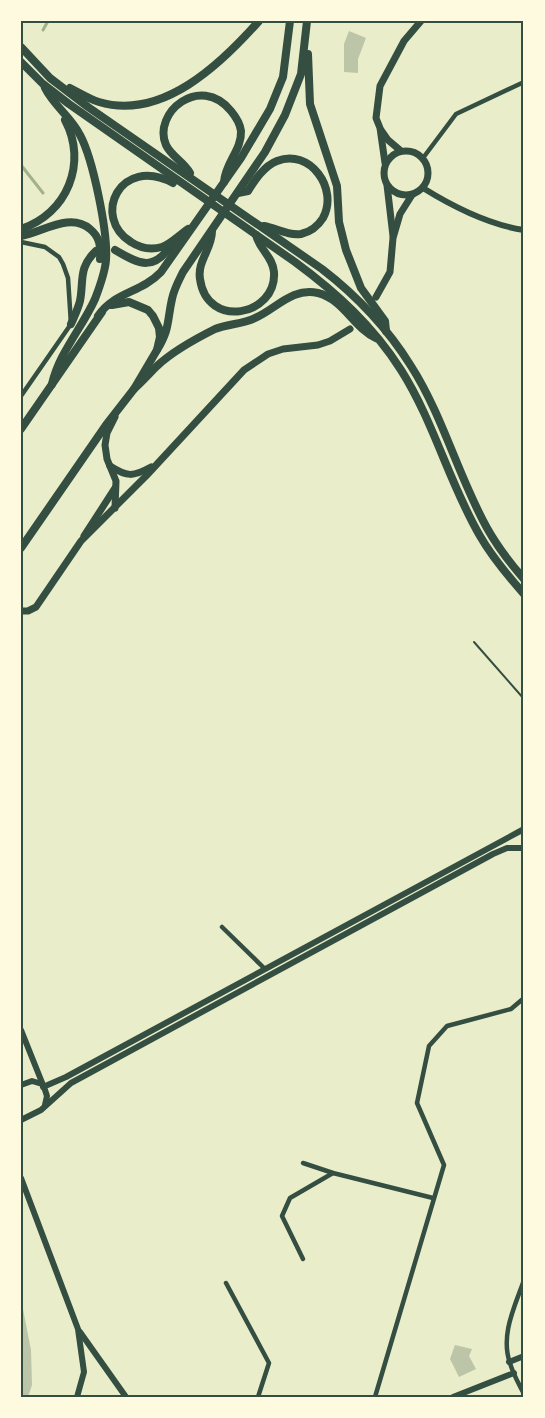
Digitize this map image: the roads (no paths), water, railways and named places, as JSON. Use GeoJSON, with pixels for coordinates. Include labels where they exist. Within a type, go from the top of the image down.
{"type":"FeatureCollection","features":[{"type":"Feature","properties":{"kind":"highway"},"geometry":{"type":"LineString","coordinates":[[46,81],[98,102],[123,105],[148,103],[181,88],[205,73],[260,21]]}},
{"type":"Feature","properties":{"kind":"highway"},"geometry":{"type":"LineString","coordinates":[[98,316],[110,301],[144,286],[156,277],[176,252],[190,228],[253,139],[277,93],[286,63],[290,21]]}},
{"type":"Feature","properties":{"kind":"highway"},"geometry":{"type":"LineString","coordinates":[[157,350],[168,328],[175,286],[271,142],[288,108],[301,74],[307,21]]}},
{"type":"Feature","properties":{"kind":"highway"},"geometry":{"type":"LineString","coordinates":[[305,45],[308,56],[310,104],[337,186],[339,222],[346,250],[361,288],[385,321],[387,333]]}},
{"type":"Feature","properties":{"kind":"highway"},"geometry":{"type":"LineString","coordinates":[[21,47],[46,81],[51,100],[67,124],[73,139],[75,157],[72,179],[64,198],[39,221],[21,229]]}},
{"type":"Feature","properties":{"kind":"highway"},"geometry":{"type":"LineString","coordinates":[[21,62],[187,189],[256,235],[341,297],[380,340],[411,387],[479,534],[497,562],[524,594]]}},
{"type":"Feature","properties":{"kind":"highway"},"geometry":{"type":"LineString","coordinates":[[46,81],[192,178],[343,286],[387,333],[411,366],[487,528],[505,556],[524,579]]}},
{"type":"Feature","properties":{"kind":"highway"},"geometry":{"type":"LineString","coordinates":[[192,178],[188,169],[165,144],[165,129],[172,111],[178,104],[194,95],[203,94],[226,105],[240,126],[241,140],[225,171],[224,182]]}},
{"type":"Feature","properties":{"kind":"highway"},"geometry":{"type":"LineString","coordinates":[[51,100],[79,133],[89,159],[106,237],[105,267],[98,291],[87,316],[56,368],[51,384]]}},
{"type":"Feature","properties":{"kind":"highway"},"geometry":{"type":"LineString","coordinates":[[238,193],[248,191],[264,170],[282,160],[305,163],[320,176],[328,191],[329,199],[324,215],[314,228],[301,234],[294,234],[260,226]]}},
{"type":"Feature","properties":{"kind":"highway"},"geometry":{"type":"LineString","coordinates":[[174,242],[154,249],[136,246],[129,241],[115,223],[113,215],[115,199],[125,184],[141,175],[165,179],[187,189]]}},
{"type":"Feature","properties":{"kind":"highway"},"geometry":{"type":"LineString","coordinates":[[21,236],[66,222],[75,221],[88,227],[97,236],[100,246],[98,291]]}},
{"type":"Feature","properties":{"kind":"highway"},"geometry":{"type":"LineString","coordinates":[[115,250],[132,261],[146,263],[161,258],[178,236],[190,228]]}},
{"type":"Feature","properties":{"kind":"highway"},"geometry":{"type":"LineString","coordinates":[[212,231],[212,242],[200,263],[201,287],[212,304],[231,313],[243,312],[256,306],[266,296],[272,284],[274,272],[271,260],[258,244],[256,235]]}},
{"type":"Feature","properties":{"kind":"highway"},"geometry":{"type":"LineString","coordinates":[[71,324],[80,299],[83,269],[90,256],[96,251]]}},
{"type":"Feature","properties":{"kind":"highway"},"geometry":{"type":"LineString","coordinates":[[134,389],[165,359],[189,343],[220,327],[257,318],[288,298],[302,293],[324,295],[367,334],[380,340]]}},
{"type":"Feature","properties":{"kind":"main road"},"geometry":{"type":"LineString","coordinates":[[401,151],[388,140],[376,118],[380,86],[404,41],[421,21]]}},
{"type":"Feature","properties":{"kind":"main road"},"geometry":{"type":"LineString","coordinates":[[380,128],[385,163],[383,171],[387,185],[393,238]]}},
{"type":"Feature","properties":{"kind":"main road"},"geometry":{"type":"LineString","coordinates":[[376,297],[390,272],[393,238],[400,214],[412,195],[423,188],[428,171],[423,158],[413,152],[394,153],[385,163]]}},
{"type":"Feature","properties":{"kind":"main road"},"geometry":{"type":"LineString","coordinates":[[387,185],[399,195],[412,195]]}},
{"type":"Feature","properties":{"kind":"main road"},"geometry":{"type":"LineString","coordinates":[[21,429],[98,316],[116,303],[129,302],[142,306],[153,316],[159,328],[160,338],[157,350],[134,389],[100,433],[21,548]]}},
{"type":"Feature","properties":{"kind":"main road"},"geometry":{"type":"LineString","coordinates":[[81,541],[251,364],[268,354],[283,349],[318,345],[330,341],[350,328]]}},
{"type":"Feature","properties":{"kind":"main road"},"geometry":{"type":"LineString","coordinates":[[115,508],[116,481],[105,453],[105,439],[117,411]]}},
{"type":"Feature","properties":{"kind":"main road"},"geometry":{"type":"LineString","coordinates":[[110,466],[126,475],[137,474],[154,465]]}},
{"type":"Feature","properties":{"kind":"main road"},"geometry":{"type":"LineString","coordinates":[[21,611],[28,611],[36,607],[115,488]]}},
{"type":"Feature","properties":{"kind":"street"},"geometry":{"type":"LineString","coordinates":[[423,158],[456,114],[524,82]]}},
{"type":"Feature","properties":{"kind":"street"},"geometry":{"type":"LineString","coordinates":[[423,188],[449,204],[512,228],[524,230]]}},
{"type":"Feature","properties":{"kind":"street"},"geometry":{"type":"LineString","coordinates":[[21,242],[45,247],[59,257],[68,278],[71,324],[21,396]]}},
{"type":"Feature","properties":{"kind":"street"},"geometry":{"type":"LineString","coordinates":[[524,830],[519,837],[520,845],[524,848]]}},
{"type":"Feature","properties":{"kind":"street"},"geometry":{"type":"LineString","coordinates":[[21,1085],[32,1081],[43,1085],[66,1077],[524,830]]}},
{"type":"Feature","properties":{"kind":"street"},"geometry":{"type":"LineString","coordinates":[[21,1120],[41,1110],[71,1083],[472,865],[507,848],[524,848]]}},
{"type":"Feature","properties":{"kind":"street"},"geometry":{"type":"LineString","coordinates":[[222,927],[266,969]]}},
{"type":"Feature","properties":{"kind":"street"},"geometry":{"type":"LineString","coordinates":[[375,1397],[444,1165],[417,1103],[429,1046],[447,1026],[511,1009],[524,998]]}},
{"type":"Feature","properties":{"kind":"street"},"geometry":{"type":"LineString","coordinates":[[21,1030],[47,1096],[45,1106]]}},
{"type":"Feature","properties":{"kind":"street"},"geometry":{"type":"LineString","coordinates":[[38,1070],[45,1080],[66,1077]]}},
{"type":"Feature","properties":{"kind":"street"},"geometry":{"type":"LineString","coordinates":[[303,1163],[333,1173],[433,1198]]}},
{"type":"Feature","properties":{"kind":"street"},"geometry":{"type":"LineString","coordinates":[[303,1259],[282,1216],[290,1198],[333,1173]]}},
{"type":"Feature","properties":{"kind":"street"},"geometry":{"type":"LineString","coordinates":[[21,1178],[78,1329],[84,1372],[77,1397]]}},
{"type":"Feature","properties":{"kind":"street"},"geometry":{"type":"LineString","coordinates":[[524,1280],[509,1323],[507,1345],[509,1362],[524,1394]]}},
{"type":"Feature","properties":{"kind":"street"},"geometry":{"type":"LineString","coordinates":[[226,1283],[269,1363],[258,1397]]}},
{"type":"Feature","properties":{"kind":"street"},"geometry":{"type":"LineString","coordinates":[[78,1329],[126,1397]]}},
{"type":"Feature","properties":{"kind":"street"},"geometry":{"type":"LineString","coordinates":[[509,1362],[524,1356]]}},
{"type":"Feature","properties":{"kind":"street"},"geometry":{"type":"LineString","coordinates":[[453,1397],[514,1373]]}},
{"type":"Feature","properties":{"kind":"lane"},"geometry":{"type":"LineString","coordinates":[[474,642],[524,699]]}},
{"type":"Feature","properties":{"kind":"waterway"},"geometry":{"type":"LineString","coordinates":[[43,30],[48,21]]}},
{"type":"Feature","properties":{"kind":"waterway"},"geometry":{"type":"LineString","coordinates":[[21,165],[43,193]]}}]}
